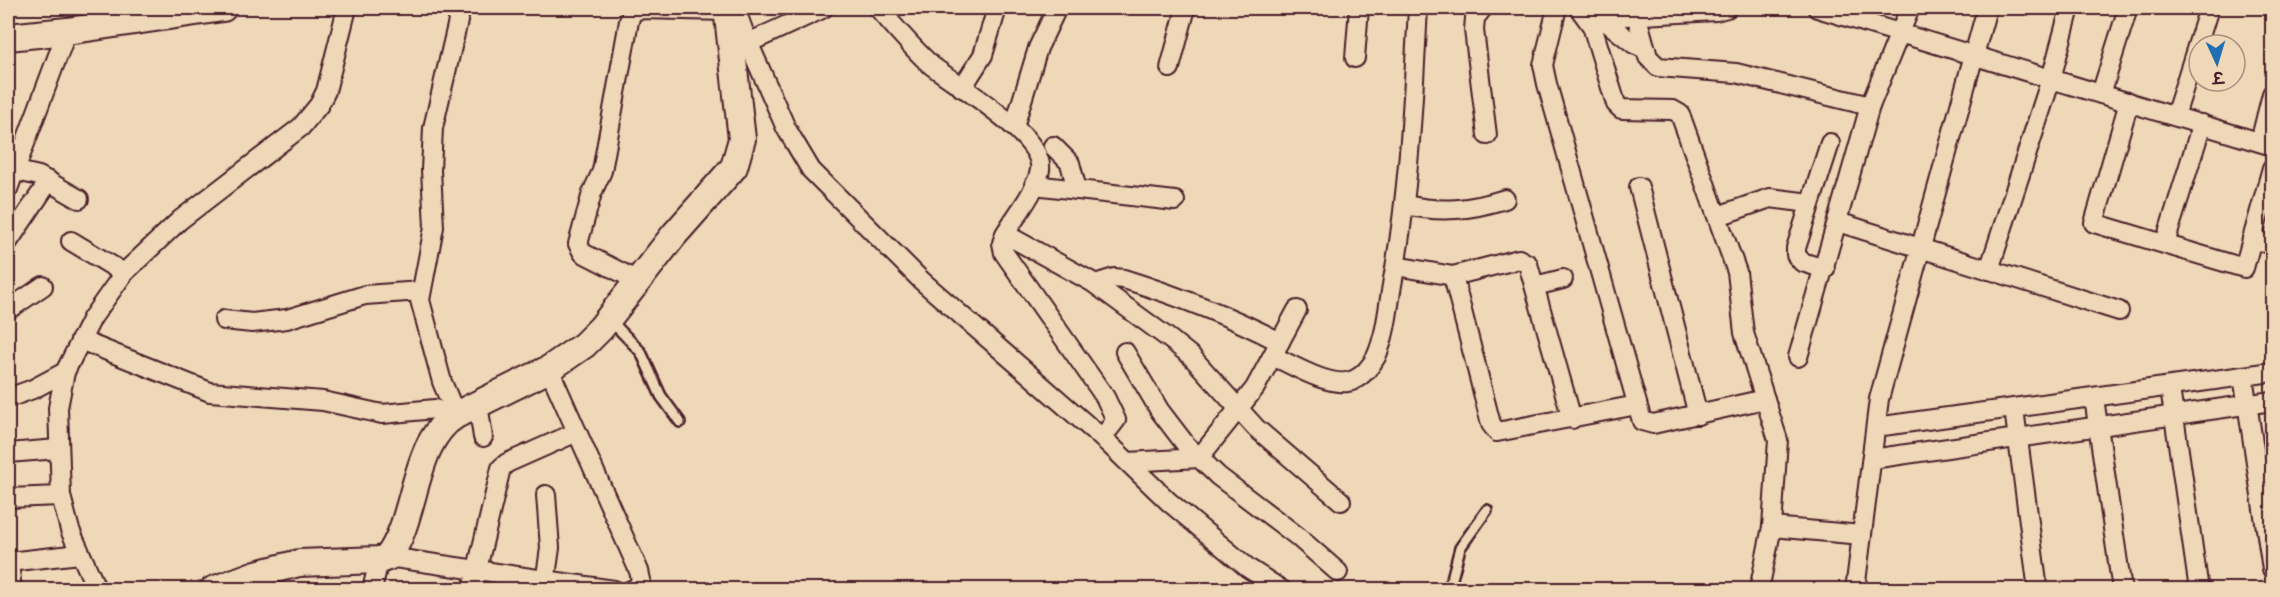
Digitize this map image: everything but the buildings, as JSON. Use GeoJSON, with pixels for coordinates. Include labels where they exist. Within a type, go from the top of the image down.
{"type":"FeatureCollection","features":[{"type":"Feature","properties":{"kind":"street"},"geometry":{"type":"LineString","coordinates":[[8,37],[67,31],[224,8]]}},
{"type":"Feature","properties":{"kind":"street"},"geometry":{"type":"LineString","coordinates":[[97,590],[64,514],[61,496],[58,408],[65,372],[80,340],[124,273],[180,220],[301,128],[326,91],[347,8]]}},
{"type":"Feature","properties":{"kind":"street"},"geometry":{"type":"LineString","coordinates":[[461,8],[433,128],[431,170],[434,227],[421,291],[425,327],[442,382],[461,412],[483,437]]}},
{"type":"Feature","properties":{"kind":"street"},"geometry":{"type":"LineString","coordinates":[[748,44],[824,8]]}},
{"type":"Feature","properties":{"kind":"street"},"geometry":{"type":"LineString","coordinates":[[878,8],[930,64],[1014,127],[1030,142],[1038,156],[1040,169],[1034,185],[1005,234],[1002,243],[1004,253],[1105,397],[1116,420],[1102,438]]}},
{"type":"Feature","properties":{"kind":"street"},"geometry":{"type":"LineString","coordinates":[[962,88],[983,55],[997,8]]}},
{"type":"Feature","properties":{"kind":"street"},"geometry":{"type":"LineString","coordinates":[[1014,127],[1038,48],[1057,8]]}},
{"type":"Feature","properties":{"kind":"street"},"geometry":{"type":"LineString","coordinates":[[1170,68],[1186,8]]}},
{"type":"Feature","properties":{"kind":"street"},"geometry":{"type":"LineString","coordinates":[[1355,58],[1359,8]]}},
{"type":"Feature","properties":{"kind":"street"},"geometry":{"type":"LineString","coordinates":[[1095,284],[1114,278],[1124,279],[1196,303],[1276,349],[1313,375],[1338,382],[1352,381],[1364,374],[1376,356],[1385,327],[1406,206],[1418,8]]}},
{"type":"Feature","properties":{"kind":"street"},"geometry":{"type":"LineString","coordinates":[[1483,8],[1475,18],[1474,30],[1487,135]]}},
{"type":"Feature","properties":{"kind":"street"},"geometry":{"type":"LineString","coordinates":[[1557,8],[1543,65],[1642,421],[1647,424],[1698,415],[1765,399]]}},
{"type":"Feature","properties":{"kind":"street"},"geometry":{"type":"LineString","coordinates":[[1564,8],[1588,14],[1716,11],[1727,8]]}},
{"type":"Feature","properties":{"kind":"street"},"geometry":{"type":"LineString","coordinates":[[1817,8],[2266,144],[2272,94]]}},
{"type":"Feature","properties":{"kind":"street"},"geometry":{"type":"LineString","coordinates":[[1798,357],[1870,106],[1898,31],[1910,8]]}},
{"type":"Feature","properties":{"kind":"street"},"geometry":{"type":"LineString","coordinates":[[1856,590],[1879,399],[1987,8]]}},
{"type":"Feature","properties":{"kind":"street"},"geometry":{"type":"LineString","coordinates":[[1989,270],[2051,79],[2070,8]]}},
{"type":"Feature","properties":{"kind":"street"},"geometry":{"type":"LineString","coordinates":[[2101,94],[2128,8]]}},
{"type":"Feature","properties":{"kind":"street"},"geometry":{"type":"LineString","coordinates":[[2175,116],[2209,8]]}},
{"type":"Feature","properties":{"kind":"street"},"geometry":{"type":"LineString","coordinates":[[638,281],[583,253],[578,244],[592,193],[602,171],[632,12],[640,9],[730,9]]}},
{"type":"Feature","properties":{"kind":"street"},"geometry":{"type":"LineString","coordinates":[[730,9],[786,128],[811,170],[922,281],[1102,438],[1168,501],[1248,568],[1282,590]]}},
{"type":"Feature","properties":{"kind":"street"},"geometry":{"type":"LineString","coordinates":[[372,590],[433,440],[461,412],[549,369],[584,345],[734,167],[742,139],[730,9]]}},
{"type":"Feature","properties":{"kind":"street"},"geometry":{"type":"LineString","coordinates":[[1588,14],[1634,44],[1646,49]]}},
{"type":"Feature","properties":{"kind":"street"},"geometry":{"type":"LineString","coordinates":[[1588,14],[1616,104],[1621,109],[1672,110],[1680,114],[1737,272],[1744,333],[1778,440],[1772,527],[1759,590]]}},
{"type":"Feature","properties":{"kind":"street"},"geometry":{"type":"LineString","coordinates":[[1636,14],[1648,57],[1658,67],[1736,73],[1870,106]]}},
{"type":"Feature","properties":{"kind":"street"},"geometry":{"type":"LineString","coordinates":[[8,189],[17,171],[67,31]]}},
{"type":"Feature","properties":{"kind":"street"},"geometry":{"type":"LineString","coordinates":[[2129,102],[2094,223],[2244,268],[2272,168]]}},
{"type":"Feature","properties":{"kind":"street"},"geometry":{"type":"LineString","coordinates":[[2165,243],[2202,124]]}},
{"type":"Feature","properties":{"kind":"street"},"geometry":{"type":"LineString","coordinates":[[1825,269],[1802,262],[1796,255],[1830,143]]}},
{"type":"Feature","properties":{"kind":"street"},"geometry":{"type":"LineString","coordinates":[[1053,146],[1070,163],[1077,190]]}},
{"type":"Feature","properties":{"kind":"street"},"geometry":{"type":"LineString","coordinates":[[17,171],[49,181],[79,199]]}},
{"type":"Feature","properties":{"kind":"street"},"geometry":{"type":"LineString","coordinates":[[8,242],[49,181]]}},
{"type":"Feature","properties":{"kind":"street"},"geometry":{"type":"LineString","coordinates":[[1034,185],[1175,201]]}},
{"type":"Feature","properties":{"kind":"street"},"geometry":{"type":"LineString","coordinates":[[1639,187],[1698,415]]}},
{"type":"Feature","properties":{"kind":"street"},"geometry":{"type":"LineString","coordinates":[[1718,216],[1770,198],[1810,203]]}},
{"type":"Feature","properties":{"kind":"street"},"geometry":{"type":"LineString","coordinates":[[1406,206],[1456,211],[1481,207],[1505,199]]}},
{"type":"Feature","properties":{"kind":"street"},"geometry":{"type":"LineString","coordinates":[[1838,222],[2119,311]]}},
{"type":"Feature","properties":{"kind":"street"},"geometry":{"type":"LineString","coordinates":[[1005,234],[1095,284],[1191,356],[1256,428],[1341,501]]}},
{"type":"Feature","properties":{"kind":"street"},"geometry":{"type":"LineString","coordinates":[[2252,239],[2272,245]]}},
{"type":"Feature","properties":{"kind":"street"},"geometry":{"type":"LineString","coordinates":[[71,240],[124,273]]}},
{"type":"Feature","properties":{"kind":"street"},"geometry":{"type":"LineString","coordinates":[[1396,266],[1453,276],[1519,259],[1528,264],[1572,419]]}},
{"type":"Feature","properties":{"kind":"street"},"geometry":{"type":"LineString","coordinates":[[1453,276],[1494,429],[1502,433],[1637,405]]}},
{"type":"Feature","properties":{"kind":"street"},"geometry":{"type":"LineString","coordinates":[[1535,286],[1563,279]]}},
{"type":"Feature","properties":{"kind":"street"},"geometry":{"type":"LineString","coordinates":[[8,310],[43,286]]}},
{"type":"Feature","properties":{"kind":"street"},"geometry":{"type":"LineString","coordinates":[[224,320],[252,323],[287,319],[365,295],[421,291]]}},
{"type":"Feature","properties":{"kind":"street"},"geometry":{"type":"LineString","coordinates":[[1128,462],[1199,458],[1239,411],[1297,309]]}},
{"type":"Feature","properties":{"kind":"street"},"geometry":{"type":"LineString","coordinates":[[80,340],[210,393],[323,401],[382,414],[435,409],[461,412]]}},
{"type":"Feature","properties":{"kind":"street"},"geometry":{"type":"LineString","coordinates":[[1125,352],[1160,411],[1199,458],[1218,476],[1297,536],[1338,572]]}},
{"type":"Feature","properties":{"kind":"street"},"geometry":{"type":"LineString","coordinates":[[549,369],[639,571],[641,580],[636,589]]}},
{"type":"Feature","properties":{"kind":"street"},"geometry":{"type":"LineString","coordinates":[[8,398],[33,389],[65,372]]}},
{"type":"Feature","properties":{"kind":"street"},"geometry":{"type":"LineString","coordinates":[[1876,427],[2170,388],[2272,372]]}},
{"type":"Feature","properties":{"kind":"street"},"geometry":{"type":"LineString","coordinates":[[2243,376],[2272,569]]}},
{"type":"Feature","properties":{"kind":"street"},"geometry":{"type":"LineString","coordinates":[[2170,388],[2199,590]]}},
{"type":"Feature","properties":{"kind":"street"},"geometry":{"type":"LineString","coordinates":[[2094,398],[2122,590]]}},
{"type":"Feature","properties":{"kind":"street"},"geometry":{"type":"LineString","coordinates":[[1872,459],[2272,401]]}},
{"type":"Feature","properties":{"kind":"street"},"geometry":{"type":"LineString","coordinates":[[2014,409],[2016,438],[2038,590]]}},
{"type":"Feature","properties":{"kind":"street"},"geometry":{"type":"LineString","coordinates":[[472,590],[501,468],[507,463],[577,432]]}},
{"type":"Feature","properties":{"kind":"street"},"geometry":{"type":"LineString","coordinates":[[8,453],[58,449]]}},
{"type":"Feature","properties":{"kind":"street"},"geometry":{"type":"LineString","coordinates":[[545,585],[550,548],[546,495]]}},
{"type":"Feature","properties":{"kind":"street"},"geometry":{"type":"LineString","coordinates":[[8,498],[61,496]]}},
{"type":"Feature","properties":{"kind":"street"},"geometry":{"type":"LineString","coordinates":[[1772,527],[1862,535]]}},
{"type":"Feature","properties":{"kind":"street"},"geometry":{"type":"LineString","coordinates":[[12,590],[8,562],[80,554]]}},
{"type":"Feature","properties":{"kind":"street"},"geometry":{"type":"LineString","coordinates":[[213,590],[256,574],[299,563],[384,559],[476,568],[545,585],[614,590]]}},
{"type":"Feature","properties":{"kind":"lane"},"geometry":{"type":"LineString","coordinates":[[608,318],[641,352],[661,396],[680,422]]}},
{"type":"Feature","properties":{"kind":"lane"},"geometry":{"type":"LineString","coordinates":[[1449,590],[1460,548],[1487,510]]}}]}
